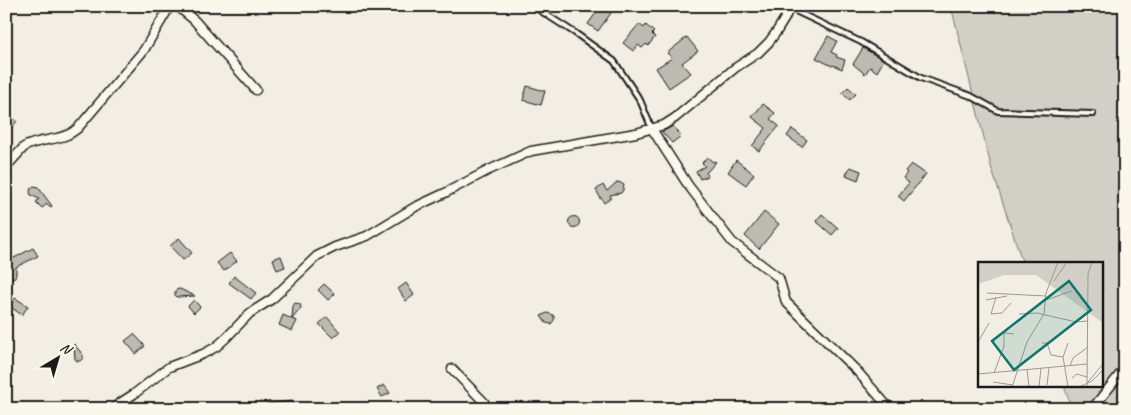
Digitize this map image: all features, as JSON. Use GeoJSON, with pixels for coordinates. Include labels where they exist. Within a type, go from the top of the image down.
{"type":"FeatureCollection","features":[{"type":"Feature","properties":{"kind":"street"},"geometry":{"type":"LineString","coordinates":[[6,167],[24,147],[43,140],[68,135],[78,128],[144,50],[170,6]]}},
{"type":"Feature","properties":{"kind":"street"},"geometry":{"type":"LineString","coordinates":[[177,6],[194,20],[256,90]]}},
{"type":"Feature","properties":{"kind":"street"},"geometry":{"type":"LineString","coordinates":[[113,409],[169,367],[216,347],[250,313],[272,298],[317,256],[368,236],[415,207],[531,151],[652,129],[664,125],[735,68],[758,53],[769,42],[785,18],[789,7]]}},
{"type":"Feature","properties":{"kind":"street"},"geometry":{"type":"LineString","coordinates":[[652,129],[688,185],[732,242],[779,278],[786,302],[857,371],[890,409]]}},
{"type":"Feature","properties":{"kind":"street"},"geometry":{"type":"LineString","coordinates":[[1092,409],[1125,368]]}},
{"type":"Feature","properties":{"kind":"street"},"geometry":{"type":"LineString","coordinates":[[452,369],[484,402],[487,409]]}},
{"type":"Feature","properties":{"kind":"lane"},"geometry":{"type":"LineString","coordinates":[[533,6],[614,61],[640,100],[652,129]]}},
{"type":"Feature","properties":{"kind":"lane"},"geometry":{"type":"LineString","coordinates":[[789,7],[861,42],[921,78],[971,96],[998,111],[1093,114]]}},
{"type":"Feature","properties":{"kind":"shaded area"},"geometry":{"type":"Polygon","coordinates":[[[951,6],[1125,6],[1125,409],[1072,409],[1065,388],[1104,388],[1104,262],[1022,262],[992,170],[951,6]]]}},
{"type":"Feature","properties":{"kind":"building"},"geometry":{"type":"Polygon","coordinates":[[[601,6],[611,13],[598,31],[588,24],[601,6]]]}},
{"type":"Feature","properties":{"kind":"building"},"geometry":{"type":"Polygon","coordinates":[[[639,24],[644,28],[646,25],[654,32],[652,34],[655,37],[648,46],[646,44],[642,48],[638,45],[633,51],[623,43],[639,24]]]}},
{"type":"Feature","properties":{"kind":"building"},"geometry":{"type":"Polygon","coordinates":[[[828,36],[837,41],[831,52],[837,55],[836,57],[845,60],[842,69],[816,58],[828,36]]]}},
{"type":"Feature","properties":{"kind":"building"},"geometry":{"type":"Polygon","coordinates":[[[687,37],[698,51],[682,63],[691,73],[669,88],[656,68],[672,58],[667,53],[687,37]]]}},
{"type":"Feature","properties":{"kind":"building"},"geometry":{"type":"Polygon","coordinates":[[[863,48],[884,60],[877,72],[870,67],[865,74],[853,64],[863,48]]]}},
{"type":"Feature","properties":{"kind":"building"},"geometry":{"type":"Polygon","coordinates":[[[527,86],[545,91],[541,105],[523,100],[527,86]]]}},
{"type":"Feature","properties":{"kind":"building"},"geometry":{"type":"Polygon","coordinates":[[[848,87],[856,94],[850,100],[842,93],[848,87]]]}},
{"type":"Feature","properties":{"kind":"building"},"geometry":{"type":"Polygon","coordinates":[[[763,104],[775,113],[770,119],[779,126],[759,151],[752,146],[766,128],[752,117],[763,104]]]}},
{"type":"Feature","properties":{"kind":"building"},"geometry":{"type":"Polygon","coordinates":[[[10,116],[17,121],[6,135],[6,121],[10,116]]]}},
{"type":"Feature","properties":{"kind":"building"},"geometry":{"type":"Polygon","coordinates":[[[673,126],[681,136],[672,143],[662,132],[673,126]]]}},
{"type":"Feature","properties":{"kind":"building"},"geometry":{"type":"Polygon","coordinates":[[[792,129],[807,140],[802,147],[787,136],[792,129]]]}},
{"type":"Feature","properties":{"kind":"building"},"geometry":{"type":"Polygon","coordinates":[[[707,157],[716,162],[706,173],[707,176],[700,179],[696,171],[705,166],[702,163],[707,157]]]}},
{"type":"Feature","properties":{"kind":"building"},"geometry":{"type":"Polygon","coordinates":[[[736,160],[754,174],[746,185],[728,172],[736,160]]]}},
{"type":"Feature","properties":{"kind":"building"},"geometry":{"type":"Polygon","coordinates":[[[911,164],[926,174],[904,201],[898,196],[909,183],[903,178],[907,173],[905,171],[911,164]]]}},
{"type":"Feature","properties":{"kind":"building"},"geometry":{"type":"Polygon","coordinates":[[[850,167],[861,171],[858,180],[846,175],[850,167]]]}},
{"type":"Feature","properties":{"kind":"building"},"geometry":{"type":"Polygon","coordinates":[[[619,182],[624,185],[621,193],[610,195],[611,198],[604,203],[599,198],[596,190],[603,185],[607,191],[619,182]]]}},
{"type":"Feature","properties":{"kind":"building"},"geometry":{"type":"Polygon","coordinates":[[[34,186],[38,187],[51,207],[47,204],[42,208],[36,202],[39,199],[31,195],[30,192],[34,186]]]}},
{"type":"Feature","properties":{"kind":"building"},"geometry":{"type":"Polygon","coordinates":[[[764,212],[779,224],[759,249],[745,236],[764,212]]]}},
{"type":"Feature","properties":{"kind":"building"},"geometry":{"type":"Polygon","coordinates":[[[822,214],[838,228],[832,235],[816,221],[822,214]]]}},
{"type":"Feature","properties":{"kind":"building"},"geometry":{"type":"Polygon","coordinates":[[[572,217],[576,217],[579,222],[578,226],[572,227],[569,224],[569,220],[572,217]]]}},
{"type":"Feature","properties":{"kind":"building"},"geometry":{"type":"Polygon","coordinates":[[[179,238],[192,253],[183,260],[170,246],[179,238]]]}},
{"type":"Feature","properties":{"kind":"building"},"geometry":{"type":"Polygon","coordinates":[[[33,248],[38,256],[16,267],[15,277],[9,277],[7,272],[11,266],[6,257],[14,258],[33,248]]]}},
{"type":"Feature","properties":{"kind":"building"},"geometry":{"type":"Polygon","coordinates":[[[230,253],[237,261],[224,271],[217,263],[230,253]]]}},
{"type":"Feature","properties":{"kind":"building"},"geometry":{"type":"Polygon","coordinates":[[[281,256],[285,267],[277,270],[273,259],[281,256]]]}},
{"type":"Feature","properties":{"kind":"building"},"geometry":{"type":"Polygon","coordinates":[[[234,276],[256,293],[251,299],[229,283],[234,276]]]}},
{"type":"Feature","properties":{"kind":"building"},"geometry":{"type":"Polygon","coordinates":[[[406,283],[414,295],[406,301],[398,289],[406,283]]]}},
{"type":"Feature","properties":{"kind":"building"},"geometry":{"type":"Polygon","coordinates":[[[324,284],[335,294],[328,300],[318,290],[324,284]]]}},
{"type":"Feature","properties":{"kind":"building"},"geometry":{"type":"Polygon","coordinates":[[[180,289],[195,296],[177,297],[175,292],[180,289]]]}},
{"type":"Feature","properties":{"kind":"building"},"geometry":{"type":"Polygon","coordinates":[[[15,298],[28,306],[22,315],[9,306],[15,298]]]}},
{"type":"Feature","properties":{"kind":"building"},"geometry":{"type":"Polygon","coordinates":[[[194,300],[200,307],[194,313],[188,306],[194,300]]]}},
{"type":"Feature","properties":{"kind":"building"},"geometry":{"type":"Polygon","coordinates":[[[295,303],[300,304],[301,308],[292,319],[293,306],[295,303]]]}},
{"type":"Feature","properties":{"kind":"building"},"geometry":{"type":"Polygon","coordinates":[[[547,313],[554,316],[551,324],[546,323],[541,316],[547,313]]]}},
{"type":"Feature","properties":{"kind":"building"},"geometry":{"type":"Polygon","coordinates":[[[283,315],[297,321],[292,331],[279,325],[283,315]]]}},
{"type":"Feature","properties":{"kind":"building"},"geometry":{"type":"Polygon","coordinates":[[[327,317],[340,332],[333,338],[319,324],[327,317]]]}},
{"type":"Feature","properties":{"kind":"building"},"geometry":{"type":"Polygon","coordinates":[[[134,334],[145,346],[136,354],[125,341],[134,334]]]}},
{"type":"Feature","properties":{"kind":"building"},"geometry":{"type":"Polygon","coordinates":[[[74,344],[83,355],[80,361],[75,359],[74,344]]]}},
{"type":"Feature","properties":{"kind":"building"},"geometry":{"type":"Polygon","coordinates":[[[384,385],[390,393],[382,397],[377,389],[384,385]]]}},
{"type":"Feature","properties":{"kind":"building"},"geometry":{"type":"Polygon","coordinates":[[[292,401],[293,409],[268,409],[267,404],[292,401]]]}}]}
